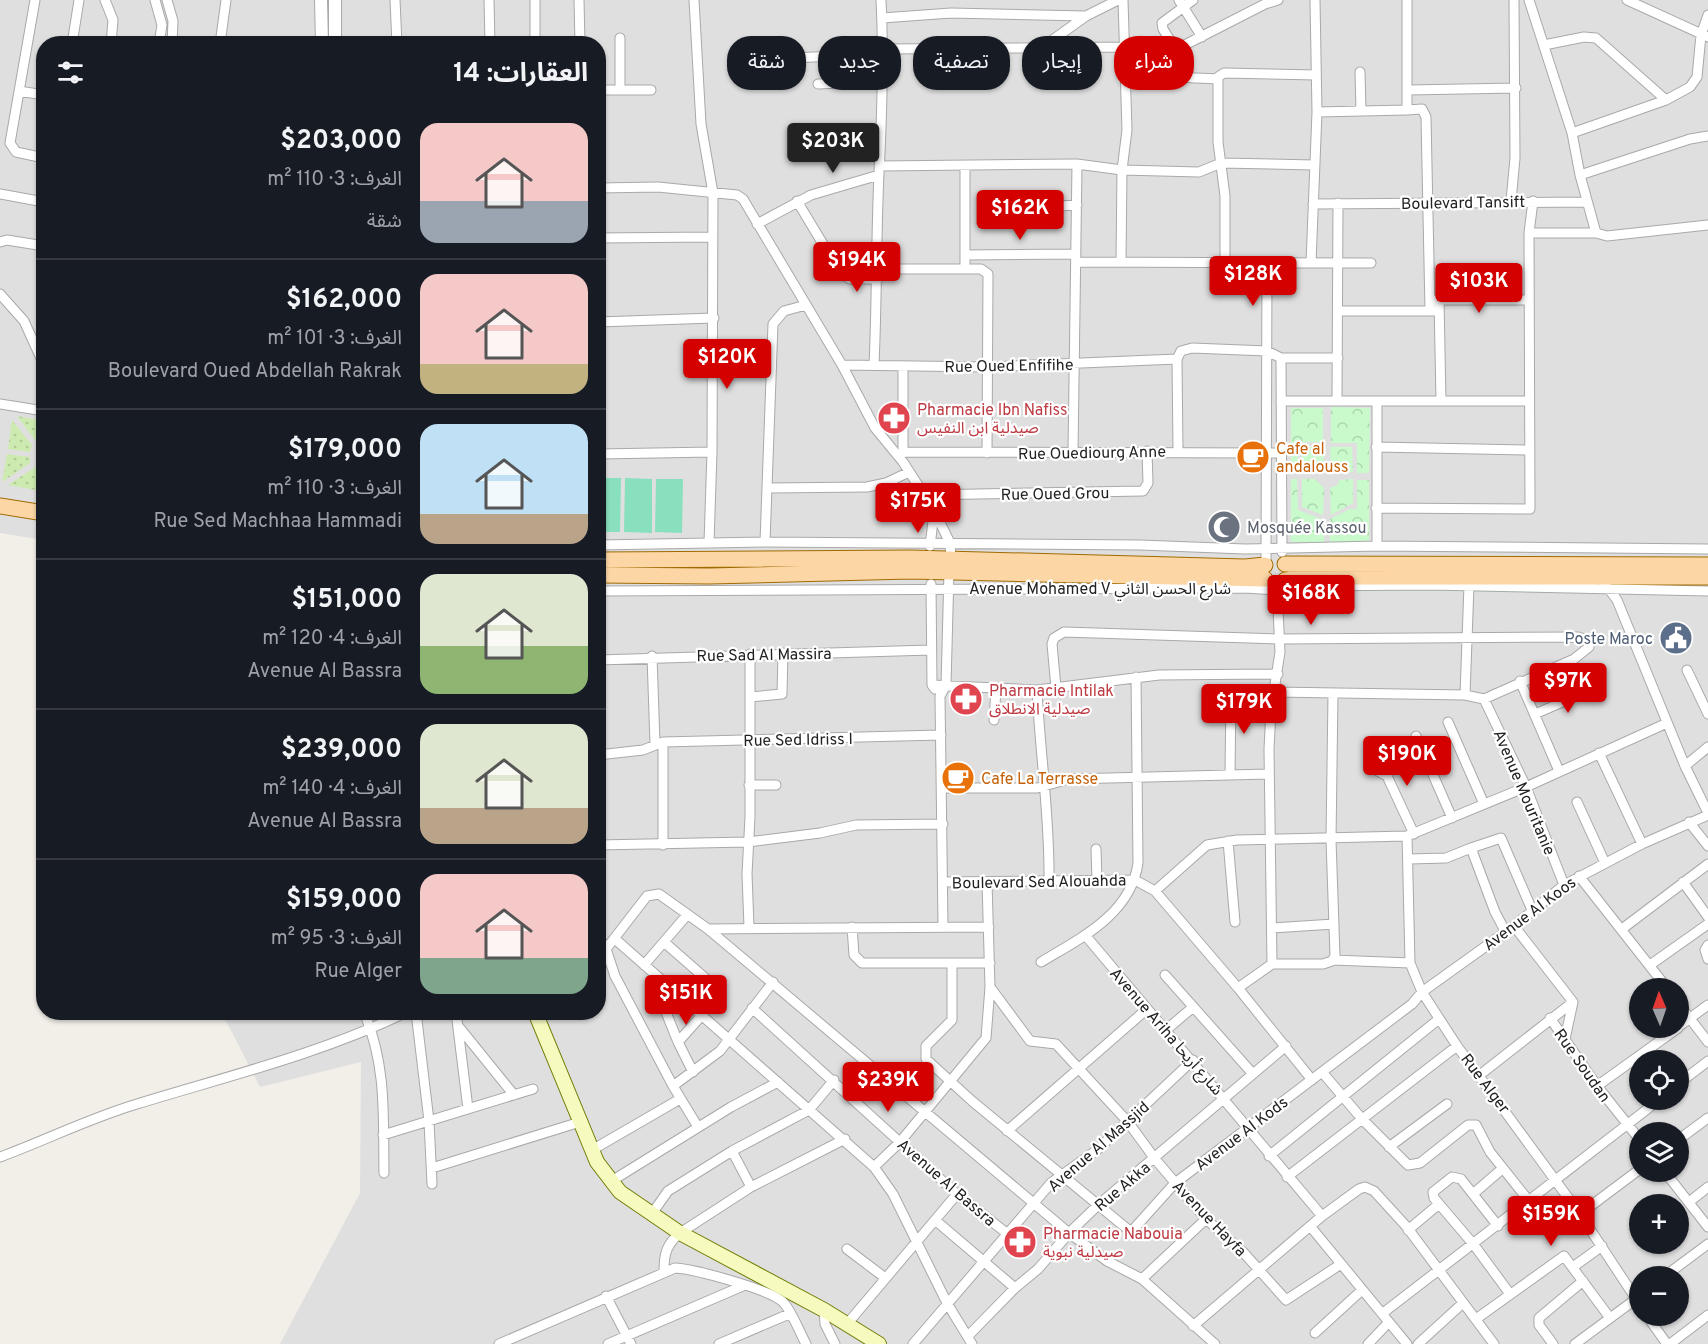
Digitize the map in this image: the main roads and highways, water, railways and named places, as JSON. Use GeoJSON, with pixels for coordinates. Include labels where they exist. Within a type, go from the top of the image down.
{"type":"FeatureCollection","features":[{"type":"Feature","properties":{"kind":"main road"},"geometry":{"type":"LineString","coordinates":[[0,506],[36,512]]}},
{"type":"Feature","properties":{"kind":"main road"},"geometry":{"type":"LineString","coordinates":[[606,560],[1275,569],[1623,569],[1708,565]]}},
{"type":"Feature","properties":{"kind":"main road"},"geometry":{"type":"LineString","coordinates":[[606,575],[930,565]]}},
{"type":"Feature","properties":{"kind":"main road"},"geometry":{"type":"LineString","coordinates":[[1623,569],[1708,577]]}},
{"type":"Feature","properties":{"kind":"main road"},"geometry":{"type":"LineString","coordinates":[[538,1020],[557,1082],[610,1182],[630,1201],[786,1297],[824,1310],[879,1344]]}},
{"type":"Feature","properties":{"kind":"place","name":"Pharmacie Ibn Nafiss صيدلية ابن النفيس"},"geometry":{"type":"Point","coordinates":[894,418]}},
{"type":"Feature","properties":{"kind":"place","name":"Cafe al andalouss"},"geometry":{"type":"Point","coordinates":[1253,457]}},
{"type":"Feature","properties":{"kind":"place","name":"Mosquée Kassou"},"geometry":{"type":"Point","coordinates":[1224,527]}},
{"type":"Feature","properties":{"kind":"place","name":"Poste Maroc"},"geometry":{"type":"Point","coordinates":[1676,638]}},
{"type":"Feature","properties":{"kind":"place","name":"Pharmacie Intilak صيدلية الانطلاق"},"geometry":{"type":"Point","coordinates":[966,699]}},
{"type":"Feature","properties":{"kind":"place","name":"Cafe La Terrasse"},"geometry":{"type":"Point","coordinates":[958,778]}},
{"type":"Feature","properties":{"kind":"place","name":"Pharmacie Nabouia صيدلية نبوية"},"geometry":{"type":"Point","coordinates":[1020,1242]}}]}
